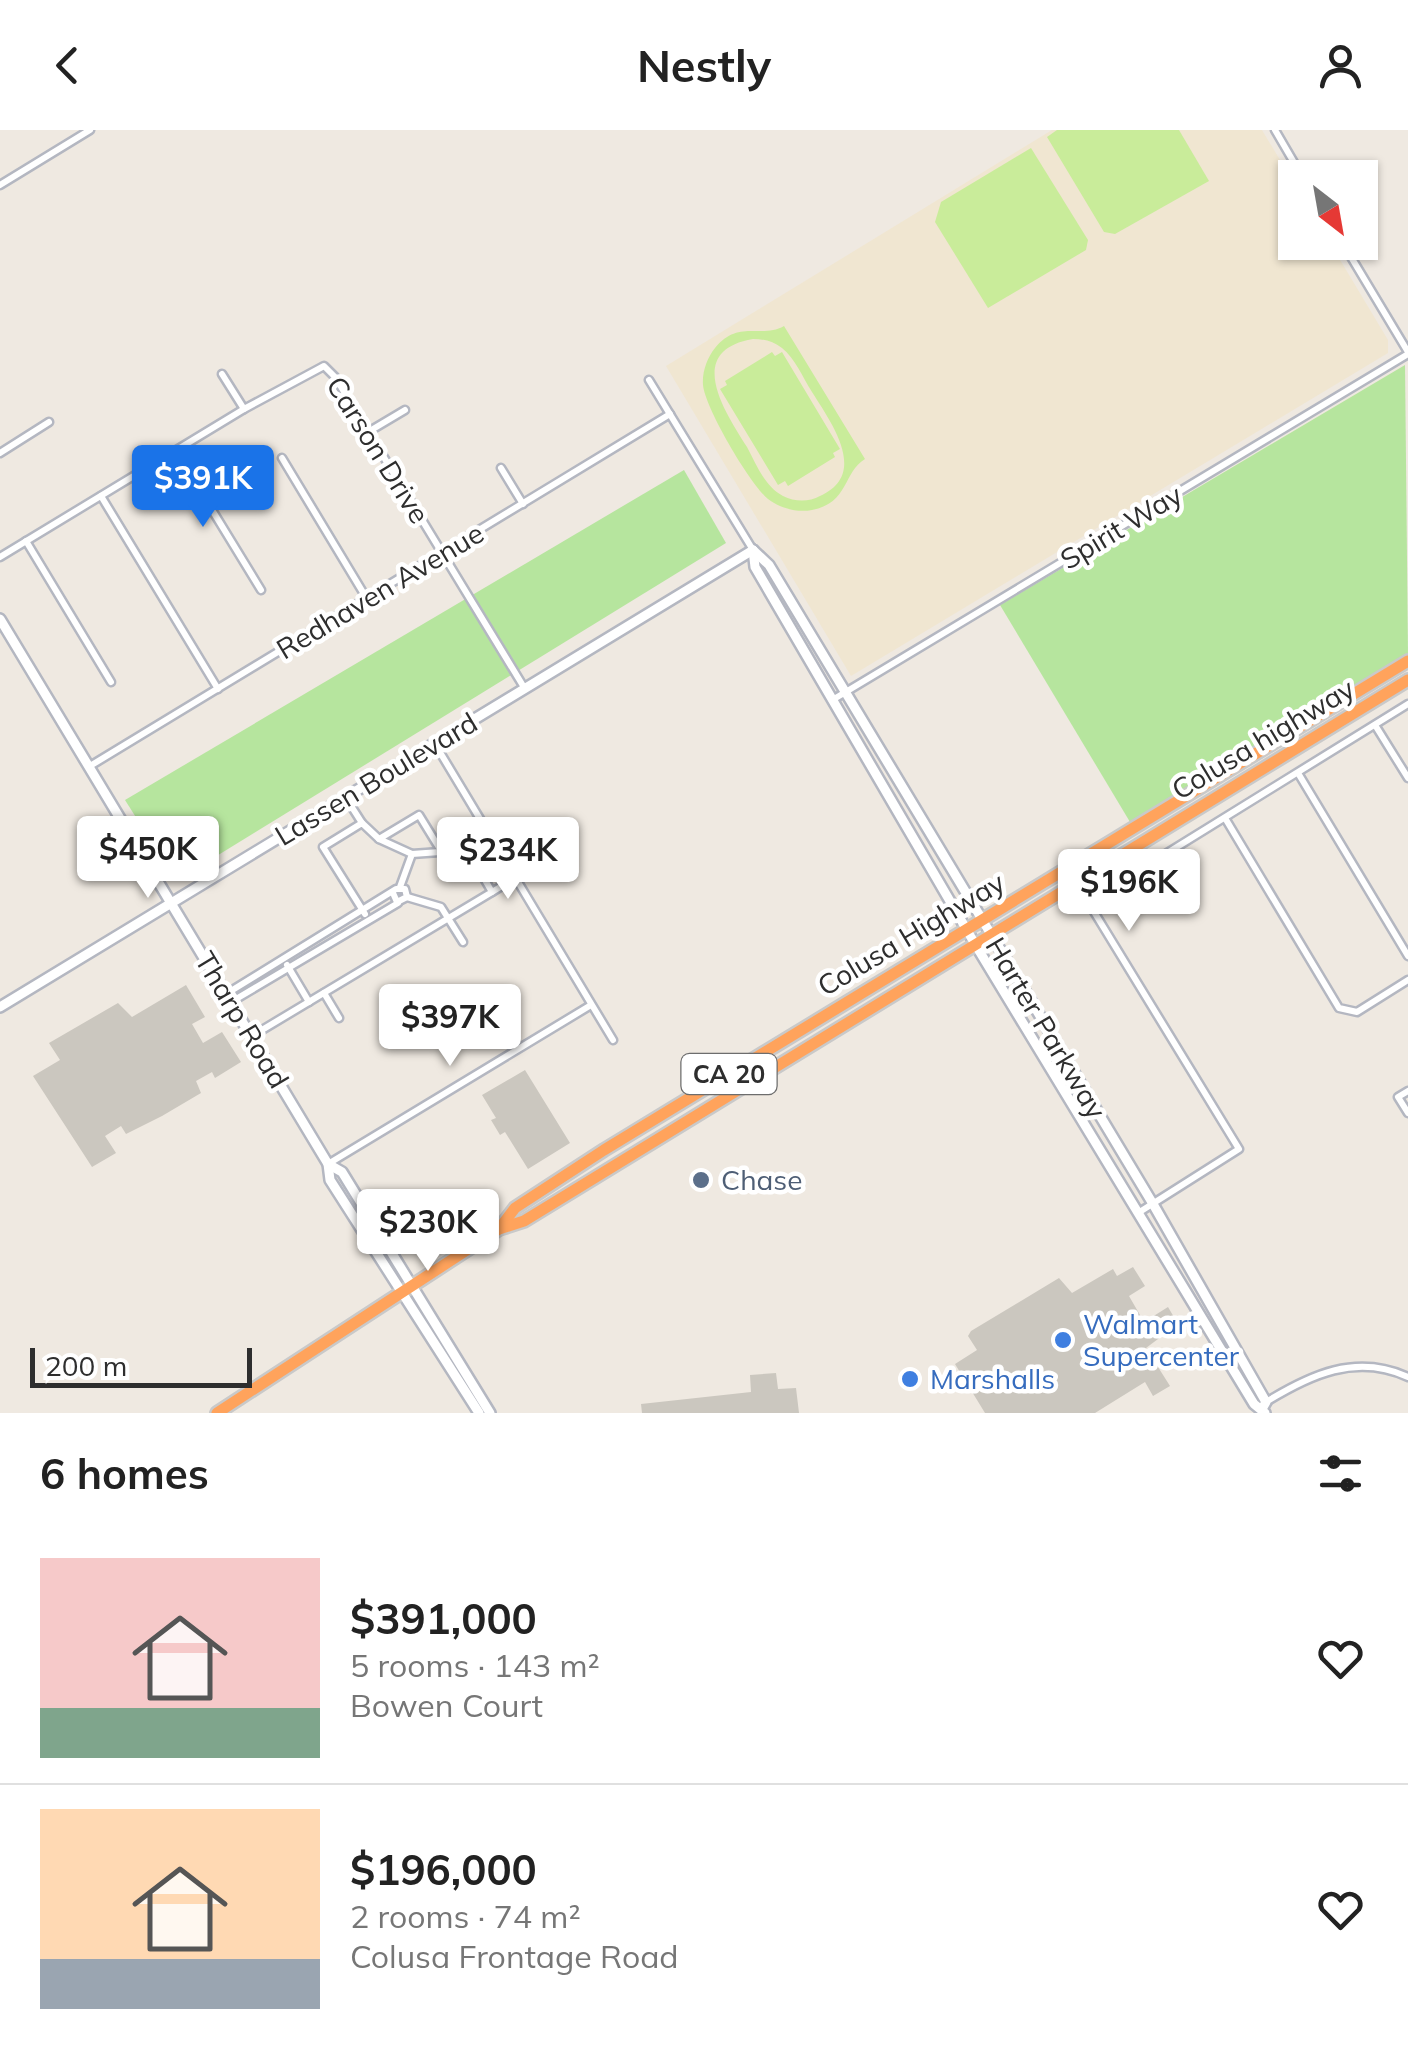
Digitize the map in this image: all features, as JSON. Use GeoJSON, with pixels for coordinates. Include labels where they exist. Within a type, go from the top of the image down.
{"type":"FeatureCollection","features":[{"type":"Feature","properties":{"kind":"highway","name":"Colusa Highway"},"geometry":{"type":"LineString","coordinates":[[499,1229],[514,1208],[604,1150],[1408,661]]}},
{"type":"Feature","properties":{"kind":"highway","name":"Colusa highway"},"geometry":{"type":"LineString","coordinates":[[990,935],[1408,680]]}},
{"type":"Feature","properties":{"kind":"highway","name":"Colusa Highway"},"geometry":{"type":"LineString","coordinates":[[217,1413],[499,1229],[524,1221],[990,935]]}},
{"type":"Feature","properties":{"kind":"street"},"geometry":{"type":"LineString","coordinates":[[0,185],[90,130]]}},
{"type":"Feature","properties":{"kind":"street"},"geometry":{"type":"LineString","coordinates":[[1276,130],[1294,160]]}},
{"type":"Feature","properties":{"kind":"street"},"geometry":{"type":"LineString","coordinates":[[1353,260],[1408,353]]}},
{"type":"Feature","properties":{"kind":"street","name":"Spirit Way"},"geometry":{"type":"LineString","coordinates":[[834,699],[1408,353]]}},
{"type":"Feature","properties":{"kind":"street","name":"Carson Drive"},"geometry":{"type":"LineString","coordinates":[[244,408],[324,366],[525,689]]}},
{"type":"Feature","properties":{"kind":"street"},"geometry":{"type":"LineString","coordinates":[[0,558],[244,408],[222,374]]}},
{"type":"Feature","properties":{"kind":"street","name":"Harter Parkway"},"geometry":{"type":"LineString","coordinates":[[649,380],[753,550],[769,565],[1153,1204],[1264,1408]]}},
{"type":"Feature","properties":{"kind":"street"},"geometry":{"type":"LineString","coordinates":[[368,432],[405,410]]}},
{"type":"Feature","properties":{"kind":"street","name":"Redhaven Avenue"},"geometry":{"type":"LineString","coordinates":[[90,766],[670,414]]}},
{"type":"Feature","properties":{"kind":"street"},"geometry":{"type":"LineString","coordinates":[[0,452],[49,422]]}},
{"type":"Feature","properties":{"kind":"street"},"geometry":{"type":"LineString","coordinates":[[176,451],[260,590]]}},
{"type":"Feature","properties":{"kind":"street"},"geometry":{"type":"LineString","coordinates":[[282,458],[368,599]]}},
{"type":"Feature","properties":{"kind":"street"},"geometry":{"type":"LineString","coordinates":[[501,468],[524,504]]}},
{"type":"Feature","properties":{"kind":"street"},"geometry":{"type":"LineString","coordinates":[[101,496],[218,688]]}},
{"type":"Feature","properties":{"kind":"street"},"geometry":{"type":"LineString","coordinates":[[26,541],[111,682]]}},
{"type":"Feature","properties":{"kind":"street","name":"Harter Parkway"},"geometry":{"type":"LineString","coordinates":[[753,550],[755,567],[975,944],[1254,1404],[1264,1408]]}},
{"type":"Feature","properties":{"kind":"street","name":"Lassen Boulevard"},"geometry":{"type":"LineString","coordinates":[[0,1007],[753,550]]}},
{"type":"Feature","properties":{"kind":"street","name":"Tharp Road"},"geometry":{"type":"LineString","coordinates":[[0,619],[328,1164],[330,1180],[479,1413]]}},
{"type":"Feature","properties":{"kind":"street"},"geometry":{"type":"LineString","coordinates":[[1138,1212],[1239,1149],[1088,902],[1408,704]]}},
{"type":"Feature","properties":{"kind":"street"},"geometry":{"type":"LineString","coordinates":[[1374,725],[1408,778]]}},
{"type":"Feature","properties":{"kind":"street"},"geometry":{"type":"LineString","coordinates":[[435,744],[613,1040]]}},
{"type":"Feature","properties":{"kind":"street"},"geometry":{"type":"LineString","coordinates":[[1298,773],[1408,956]]}},
{"type":"Feature","properties":{"kind":"street"},"geometry":{"type":"LineString","coordinates":[[346,798],[379,840],[412,854],[442,854],[488,832]]}},
{"type":"Feature","properties":{"kind":"street"},"geometry":{"type":"LineString","coordinates":[[379,840],[419,816],[442,854]]}},
{"type":"Feature","properties":{"kind":"street"},"geometry":{"type":"LineString","coordinates":[[1225,818],[1339,1008],[1356,1012],[1408,980]]}},
{"type":"Feature","properties":{"kind":"street"},"geometry":{"type":"LineString","coordinates":[[362,823],[323,846],[366,916]]}},
{"type":"Feature","properties":{"kind":"street"},"geometry":{"type":"LineString","coordinates":[[464,846],[492,892]]}},
{"type":"Feature","properties":{"kind":"street"},"geometry":{"type":"LineString","coordinates":[[366,916],[400,887],[412,854]]}},
{"type":"Feature","properties":{"kind":"street"},"geometry":{"type":"LineString","coordinates":[[252,1036],[515,878]]}},
{"type":"Feature","properties":{"kind":"street"},"geometry":{"type":"LineString","coordinates":[[400,887],[407,897],[436,903],[463,942]]}},
{"type":"Feature","properties":{"kind":"street"},"geometry":{"type":"LineString","coordinates":[[393,893],[399,902]]}},
{"type":"Feature","properties":{"kind":"street"},"geometry":{"type":"LineString","coordinates":[[229,998],[366,916],[407,897]]}},
{"type":"Feature","properties":{"kind":"street"},"geometry":{"type":"LineString","coordinates":[[286,964],[309,1002]]}},
{"type":"Feature","properties":{"kind":"street"},"geometry":{"type":"LineString","coordinates":[[324,993],[339,1018]]}},
{"type":"Feature","properties":{"kind":"street"},"geometry":{"type":"LineString","coordinates":[[328,1164],[591,1005]]}},
{"type":"Feature","properties":{"kind":"street"},"geometry":{"type":"LineString","coordinates":[[1408,1091],[1398,1097],[1408,1113]]}},
{"type":"Feature","properties":{"kind":"street","name":"Tharp Road"},"geometry":{"type":"LineString","coordinates":[[328,1164],[342,1172],[490,1413]]}},
{"type":"Feature","properties":{"kind":"street"},"geometry":{"type":"LineString","coordinates":[[1264,1408],[1307,1377],[1340,1368],[1372,1368],[1408,1377]]}},
{"type":"Feature","properties":{"kind":"shaded area"},"geometry":{"type":"Polygon","coordinates":[[[1052,130],[1262,130],[1280,160],[1278,260],[1340,260],[1388,340],[1388,353],[851,676],[666,366],[1052,130]]]}},
{"type":"Feature","properties":{"kind":"green space"},"geometry":{"type":"Polygon","coordinates":[[[1057,130],[1179,130],[1209,181],[1115,234],[1104,232],[1047,137],[1057,130]]]}},
{"type":"Feature","properties":{"kind":"green space"},"geometry":{"type":"Polygon","coordinates":[[[1031,148],[1088,240],[1086,250],[988,308],[935,222],[941,202],[1031,148]]]}},
{"type":"Feature","properties":{"kind":"green space"},"geometry":{"type":"Polygon","coordinates":[[[784,326],[865,459],[833,501],[812,510],[783,507],[760,491],[720,427],[703,385],[707,361],[724,339],[741,332],[784,326]],[[753,339],[732,346],[720,356],[715,369],[721,401],[771,487],[792,499],[816,498],[835,486],[842,475],[842,447],[791,357],[775,344],[753,339]]]}},
{"type":"Feature","properties":{"kind":"green space"},"geometry":{"type":"Polygon","coordinates":[[[772,352],[775,356],[782,352],[840,449],[833,453],[835,457],[788,486],[785,481],[778,485],[720,389],[727,385],[725,381],[772,352]]]}},
{"type":"Feature","properties":{"kind":"green space"},"geometry":{"type":"Polygon","coordinates":[[[1405,365],[1408,655],[1130,822],[1000,605],[1405,365]]]}},
{"type":"Feature","properties":{"kind":"green space"},"geometry":{"type":"Polygon","coordinates":[[[684,470],[726,543],[176,881],[125,800],[684,470]]]}},
{"type":"Feature","properties":{"kind":"building"},"geometry":{"type":"Polygon","coordinates":[[[186,985],[205,1017],[192,1024],[203,1043],[222,1032],[241,1062],[215,1078],[212,1072],[196,1081],[201,1093],[162,1116],[126,1134],[121,1126],[105,1136],[116,1153],[92,1167],[33,1076],[60,1060],[49,1043],[118,1003],[132,1017],[186,985]]]}},
{"type":"Feature","properties":{"kind":"building"},"geometry":{"type":"Polygon","coordinates":[[[525,1070],[570,1143],[528,1169],[505,1132],[500,1135],[491,1120],[496,1118],[482,1095],[525,1070]]]}},
{"type":"Feature","properties":{"kind":"building","name":"Walmart Supercenter"},"geometry":{"type":"Polygon","coordinates":[[[1133,1267],[1145,1286],[1129,1296],[1144,1322],[1168,1307],[1178,1324],[1146,1348],[1170,1386],[1153,1396],[1145,1382],[1095,1413],[985,1413],[955,1364],[977,1350],[968,1336],[971,1331],[1059,1278],[1072,1293],[1113,1269],[1117,1276],[1133,1267]]]}},
{"type":"Feature","properties":{"kind":"building"},"geometry":{"type":"Polygon","coordinates":[[[776,1373],[778,1389],[796,1388],[799,1413],[642,1413],[641,1404],[751,1392],[750,1375],[776,1373]]]}},
{"type":"Feature","properties":{"kind":"place","name":"Chase"},"geometry":{"type":"Point","coordinates":[701,1180]}},
{"type":"Feature","properties":{"kind":"place","name":"Walmart Supercenter"},"geometry":{"type":"Point","coordinates":[1063,1340]}},
{"type":"Feature","properties":{"kind":"place","name":"Marshalls"},"geometry":{"type":"Point","coordinates":[910,1379]}}]}
